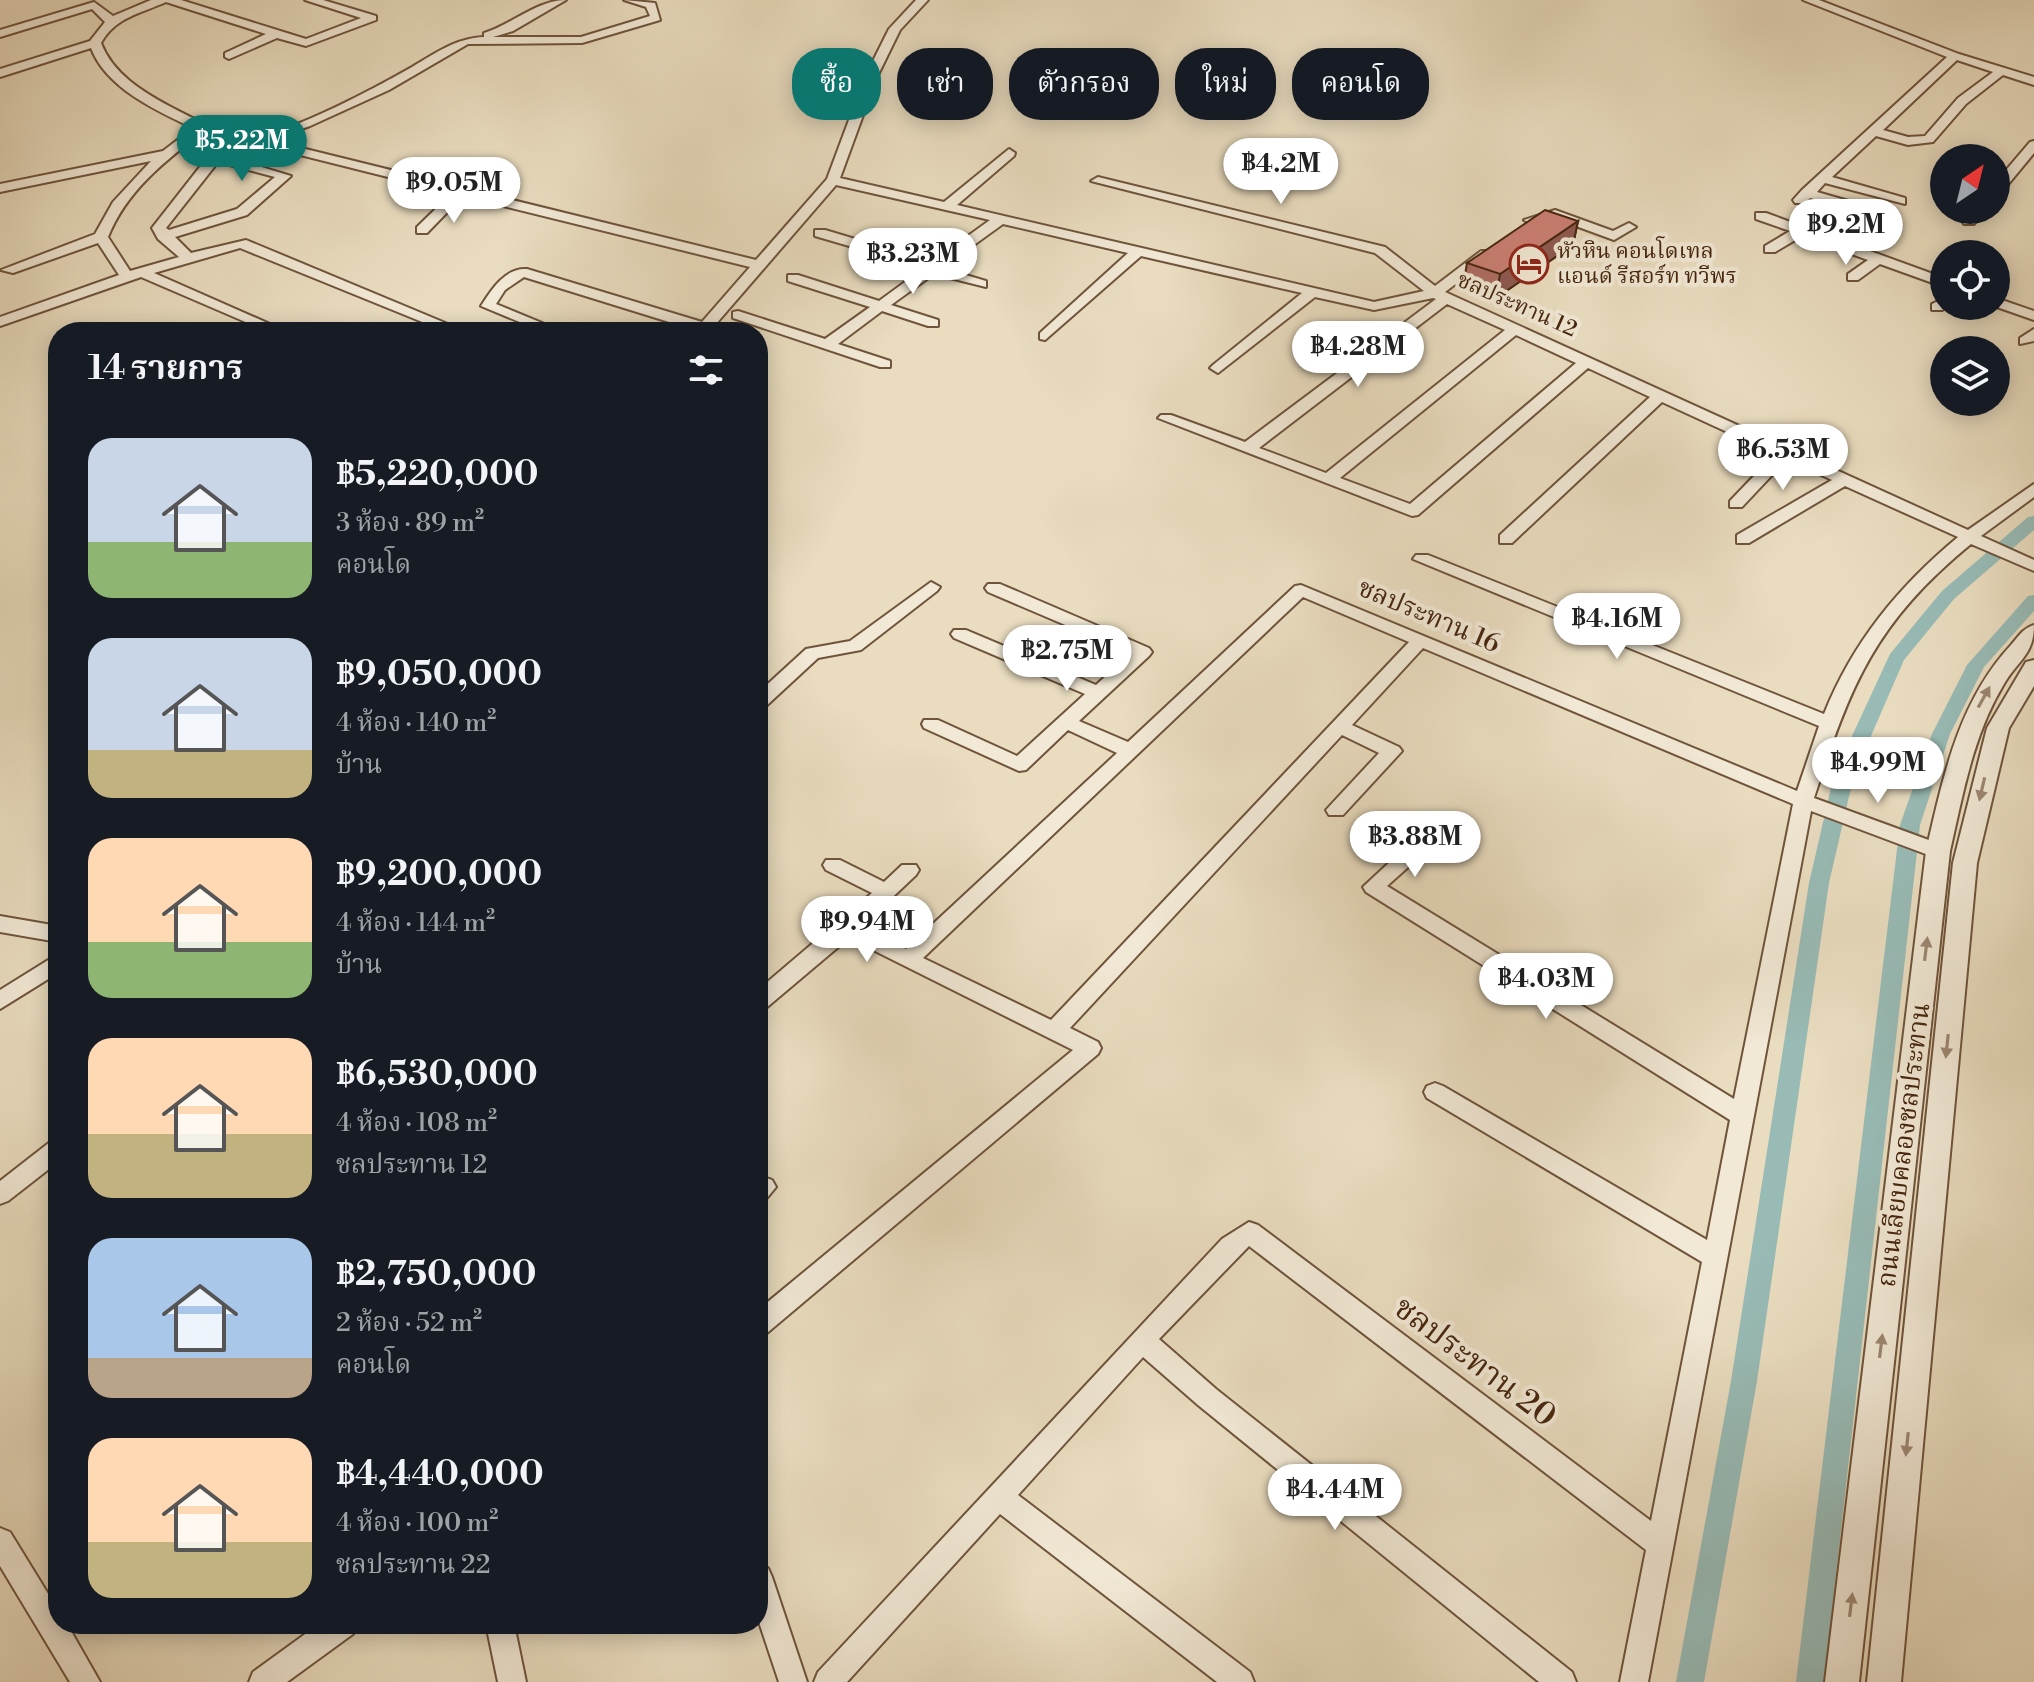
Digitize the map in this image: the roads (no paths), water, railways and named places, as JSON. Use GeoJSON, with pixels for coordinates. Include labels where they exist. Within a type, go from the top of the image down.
{"type":"FeatureCollection","features":[{"type":"Feature","properties":{"kind":"street"},"geometry":{"type":"LineString","coordinates":[[161,0],[111,21],[100,30],[95,43],[106,69],[181,118],[202,127],[459,193],[761,266]]}},
{"type":"Feature","properties":{"kind":"street"},"geometry":{"type":"LineString","coordinates":[[170,0],[306,43],[372,18],[311,0]]}},
{"type":"Feature","properties":{"kind":"street"},"geometry":{"type":"LineString","coordinates":[[257,140],[314,120],[385,87],[466,41],[509,29],[560,0]]}},
{"type":"Feature","properties":{"kind":"street"},"geometry":{"type":"LineString","coordinates":[[466,41],[582,40],[656,18],[651,5],[630,0]]}},
{"type":"Feature","properties":{"kind":"street"},"geometry":{"type":"LineString","coordinates":[[710,322],[833,180],[871,77],[895,29],[922,0]]}},
{"type":"Feature","properties":{"kind":"street"},"geometry":{"type":"LineString","coordinates":[[1809,0],[1955,56],[2034,81]]}},
{"type":"Feature","properties":{"kind":"street"},"geometry":{"type":"LineString","coordinates":[[0,34],[94,5],[111,21]]}},
{"type":"Feature","properties":{"kind":"street"},"geometry":{"type":"LineString","coordinates":[[229,55],[276,34]]}},
{"type":"Feature","properties":{"kind":"street"},"geometry":{"type":"LineString","coordinates":[[0,73],[95,43]]}},
{"type":"Feature","properties":{"kind":"street"},"geometry":{"type":"LineString","coordinates":[[1882,215],[1804,196],[1955,56]]}},
{"type":"Feature","properties":{"kind":"street"},"geometry":{"type":"LineString","coordinates":[[1873,131],[1908,141],[1929,139],[1962,101],[2000,72]]}},
{"type":"Feature","properties":{"kind":"street"},"geometry":{"type":"LineString","coordinates":[[101,237],[105,225],[129,191],[166,154],[202,127]]}},
{"type":"Feature","properties":{"kind":"street"},"geometry":{"type":"LineString","coordinates":[[2010,173],[2034,145]]}},
{"type":"Feature","properties":{"kind":"street"},"geometry":{"type":"LineString","coordinates":[[946,207],[1009,153]]}},
{"type":"Feature","properties":{"kind":"street"},"geometry":{"type":"LineString","coordinates":[[0,188],[166,154]]}},
{"type":"Feature","properties":{"kind":"street"},"geometry":{"type":"LineString","coordinates":[[163,236],[242,212],[285,176],[215,157],[159,228],[163,236],[188,258]]}},
{"type":"Feature","properties":{"kind":"street"},"geometry":{"type":"LineString","coordinates":[[1824,179],[1900,201]]}},
{"type":"Feature","properties":{"kind":"street","name":"ชลประทาน 12"},"geometry":{"type":"LineString","coordinates":[[833,180],[1374,306],[1440,295],[2034,566]]}},
{"type":"Feature","properties":{"kind":"street"},"geometry":{"type":"LineString","coordinates":[[1098,181],[1380,250],[1440,295]]}},
{"type":"Feature","properties":{"kind":"street"},"geometry":{"type":"LineString","coordinates":[[422,230],[459,193]]}},
{"type":"Feature","properties":{"kind":"street"},"geometry":{"type":"LineString","coordinates":[[1516,231],[1546,214],[1573,218],[1614,236],[1629,227]]}},
{"type":"Feature","properties":{"kind":"street"},"geometry":{"type":"LineString","coordinates":[[1761,216],[1930,278]]}},
{"type":"Feature","properties":{"kind":"street"},"geometry":{"type":"LineString","coordinates":[[827,345],[999,220]]}},
{"type":"Feature","properties":{"kind":"street"},"geometry":{"type":"LineString","coordinates":[[1770,249],[1800,231]]}},
{"type":"Feature","properties":{"kind":"street"},"geometry":{"type":"LineString","coordinates":[[820,233],[981,284]]}},
{"type":"Feature","properties":{"kind":"street"},"geometry":{"type":"LineString","coordinates":[[8,270],[101,237]]}},
{"type":"Feature","properties":{"kind":"street"},"geometry":{"type":"LineString","coordinates":[[101,237],[134,275],[255,322]]}},
{"type":"Feature","properties":{"kind":"street"},"geometry":{"type":"LineString","coordinates":[[0,322],[134,275],[241,243],[435,322]]}},
{"type":"Feature","properties":{"kind":"street"},"geometry":{"type":"LineString","coordinates":[[1248,448],[1440,295],[1494,248]]}},
{"type":"Feature","properties":{"kind":"street"},"geometry":{"type":"LineString","coordinates":[[1045,336],[1137,252]]}},
{"type":"Feature","properties":{"kind":"street"},"geometry":{"type":"LineString","coordinates":[[1853,277],[1878,259]]}},
{"type":"Feature","properties":{"kind":"street"},"geometry":{"type":"LineString","coordinates":[[530,322],[488,306],[500,287],[522,272],[678,322]]}},
{"type":"Feature","properties":{"kind":"street"},"geometry":{"type":"LineString","coordinates":[[793,278],[933,323]]}},
{"type":"Feature","properties":{"kind":"street"},"geometry":{"type":"LineString","coordinates":[[1218,368],[1311,293]]}},
{"type":"Feature","properties":{"kind":"street"},"geometry":{"type":"LineString","coordinates":[[2010,307],[2034,316]]}},
{"type":"Feature","properties":{"kind":"street"},"geometry":{"type":"LineString","coordinates":[[738,315],[759,322]]}},
{"type":"Feature","properties":{"kind":"street"},"geometry":{"type":"LineString","coordinates":[[768,325],[885,364]]}},
{"type":"Feature","properties":{"kind":"street"},"geometry":{"type":"LineString","coordinates":[[1330,478],[1515,329]]}},
{"type":"Feature","properties":{"kind":"street"},"geometry":{"type":"LineString","coordinates":[[1166,418],[1412,511],[1587,361]]}},
{"type":"Feature","properties":{"kind":"street"},"geometry":{"type":"LineString","coordinates":[[1506,539],[1661,395]]}},
{"type":"Feature","properties":{"kind":"street"},"geometry":{"type":"LineString","coordinates":[[1736,504],[1784,453]]}},
{"type":"Feature","properties":{"kind":"street"},"geometry":{"type":"LineString","coordinates":[[1743,539],[1844,480]]}},
{"type":"Feature","properties":{"kind":"street"},"geometry":{"type":"LineString","coordinates":[[1634,1682],[1803,801],[1829,723],[1874,634],[1922,578],[1967,535],[2034,489]]}},
{"type":"Feature","properties":{"kind":"street"},"geometry":{"type":"LineString","coordinates":[[1422,559],[1829,723]]}},
{"type":"Feature","properties":{"kind":"street"},"geometry":{"type":"LineString","coordinates":[[768,694],[812,653],[855,646],[931,587]]}},
{"type":"Feature","properties":{"kind":"street"},"geometry":{"type":"LineString","coordinates":[[931,724],[1019,765],[1143,652],[994,588]]}},
{"type":"Feature","properties":{"kind":"street","name":"ชลประทาน 16"},"geometry":{"type":"LineString","coordinates":[[1130,751],[1301,590],[1803,801],[1938,851]]}},
{"type":"Feature","properties":{"kind":"street","name":"ถนนเลียบคลองชลประทาน"},"geometry":{"type":"LineString","coordinates":[[1842,1682],[1938,851],[1972,719],[1996,676],[2034,632]]}},
{"type":"Feature","properties":{"kind":"street"},"geometry":{"type":"LineString","coordinates":[[960,634],[1098,693]]}},
{"type":"Feature","properties":{"kind":"street"},"geometry":{"type":"LineString","coordinates":[[1055,1030],[1204,867],[1238,837],[1420,641]]}},
{"type":"Feature","properties":{"kind":"street","name":"ถนนเลียบคลองชลประทาน"},"geometry":{"type":"LineString","coordinates":[[1884,1682],[1965,863],[1998,728],[2034,667]]}},
{"type":"Feature","properties":{"kind":"street"},"geometry":{"type":"LineString","coordinates":[[908,960],[1130,751],[1066,722]]}},
{"type":"Feature","properties":{"kind":"street"},"geometry":{"type":"LineString","coordinates":[[1336,810],[1392,751],[1340,727]]}},
{"type":"Feature","properties":{"kind":"street"},"geometry":{"type":"LineString","coordinates":[[1428,838],[1373,887],[1743,1116]]}},
{"type":"Feature","properties":{"kind":"street"},"geometry":{"type":"LineString","coordinates":[[833,865],[885,891]]}},
{"type":"Feature","properties":{"kind":"street"},"geometry":{"type":"LineString","coordinates":[[768,994],[847,928],[909,870]]}},
{"type":"Feature","properties":{"kind":"street"},"geometry":{"type":"LineString","coordinates":[[0,924],[48,932]]}},
{"type":"Feature","properties":{"kind":"street"},"geometry":{"type":"LineString","coordinates":[[768,1317],[1090,1048],[847,928]]}},
{"type":"Feature","properties":{"kind":"street"},"geometry":{"type":"LineString","coordinates":[[0,1001],[48,969]]}},
{"type":"Feature","properties":{"kind":"street"},"geometry":{"type":"LineString","coordinates":[[1435,1092],[1716,1258]]}},
{"type":"Feature","properties":{"kind":"street"},"geometry":{"type":"LineString","coordinates":[[0,1194],[48,1157]]}},
{"type":"Feature","properties":{"kind":"street","name":"ชลประทาน 20"},"geometry":{"type":"LineString","coordinates":[[1142,1340],[1231,1246],[1249,1232],[1661,1545]]}},
{"type":"Feature","properties":{"kind":"street"},"geometry":{"type":"LineString","coordinates":[[828,1682],[1142,1340],[1207,1397],[1562,1682]]}},
{"type":"Feature","properties":{"kind":"street"},"geometry":{"type":"LineString","coordinates":[[998,1496],[1240,1682]]}},
{"type":"Feature","properties":{"kind":"street"},"geometry":{"type":"LineString","coordinates":[[0,1541],[48,1620]]}},
{"type":"Feature","properties":{"kind":"street"},"geometry":{"type":"LineString","coordinates":[[768,1607],[793,1682]]}},
{"type":"Feature","properties":{"kind":"street"},"geometry":{"type":"LineString","coordinates":[[57,1634],[86,1682]]}},
{"type":"Feature","properties":{"kind":"street"},"geometry":{"type":"LineString","coordinates":[[263,1682],[311,1634]]}},
{"type":"Feature","properties":{"kind":"street"},"geometry":{"type":"LineString","coordinates":[[502,1634],[512,1682]]}},
{"type":"Feature","properties":{"kind":"waterway"},"geometry":{"type":"LineString","coordinates":[[1690,1682],[1744,1381],[1819,883],[1844,775],[1896,658],[1948,595],[2034,521]]}},
{"type":"Feature","properties":{"kind":"waterway"},"geometry":{"type":"LineString","coordinates":[[1810,1682],[1910,825],[1941,734],[1976,665],[2034,600]]}},
{"type":"Feature","properties":{"kind":"place","name":"หัวหิน คอนโดเทล แอนด์ รีสอร์ท ทวีพร"},"geometry":{"type":"Point","coordinates":[1529,264]}}]}
